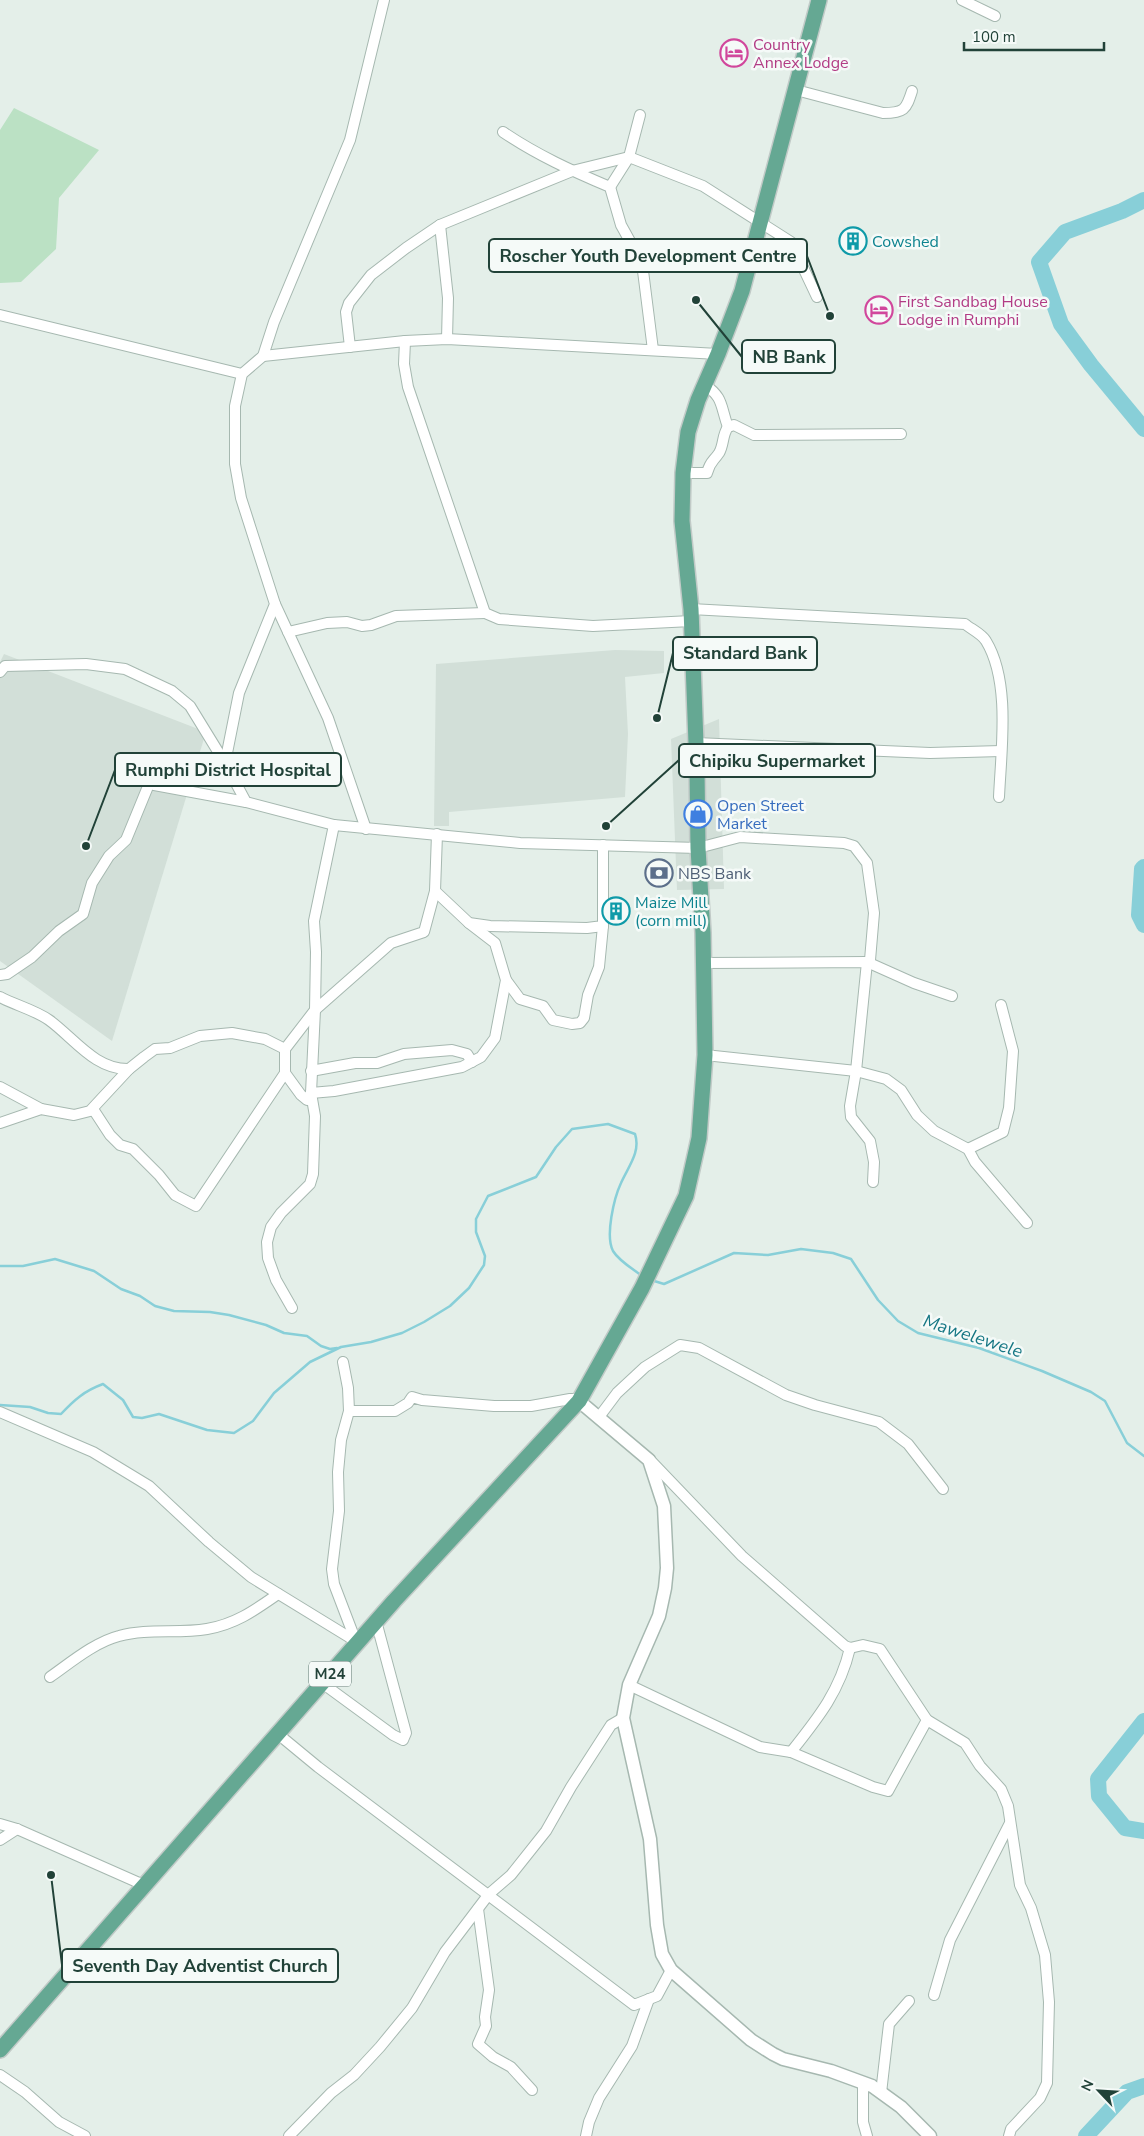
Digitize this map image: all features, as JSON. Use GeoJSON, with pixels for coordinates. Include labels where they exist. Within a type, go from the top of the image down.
{"type":"FeatureCollection","features":[{"type":"Feature","properties":{"kind":"main road","name":"M24"},"geometry":{"type":"LineString","coordinates":[[0,2050],[278,1734],[356,1640],[376,1622],[579,1401],[646,1281],[686,1196],[699,1138],[705,1055],[704,963],[698,848],[691,615],[682,521],[683,473],[688,432],[704,384],[718,354],[742,291],[818,0]]}},
{"type":"Feature","properties":{"kind":"street"},"geometry":{"type":"LineString","coordinates":[[366,829],[328,718],[275,604],[241,498],[235,464],[235,406],[242,374],[263,356],[274,322],[350,140],[384,0]]}},
{"type":"Feature","properties":{"kind":"street"},"geometry":{"type":"LineString","coordinates":[[962,0],[995,16]]}},
{"type":"Feature","properties":{"kind":"street"},"geometry":{"type":"LineString","coordinates":[[796,90],[883,113],[898,113],[907,107],[912,91]]}},
{"type":"Feature","properties":{"kind":"street"},"geometry":{"type":"LineString","coordinates":[[640,115],[629,158],[610,187],[621,225],[642,263],[654,350]]}},
{"type":"Feature","properties":{"kind":"street"},"geometry":{"type":"LineString","coordinates":[[503,132],[527,148],[542,154],[562,167],[610,187]]}},
{"type":"Feature","properties":{"kind":"street"},"geometry":{"type":"LineString","coordinates":[[350,347],[346,312],[349,303],[371,275],[406,248],[440,225],[572,171],[629,158],[703,186],[791,242],[817,297]]}},
{"type":"Feature","properties":{"kind":"street"},"geometry":{"type":"LineString","coordinates":[[440,225],[448,298],[447,339]]}},
{"type":"Feature","properties":{"kind":"street"},"geometry":{"type":"LineString","coordinates":[[0,315],[242,374]]}},
{"type":"Feature","properties":{"kind":"street"},"geometry":{"type":"LineString","coordinates":[[263,356],[405,341],[447,339],[718,354]]}},
{"type":"Feature","properties":{"kind":"street"},"geometry":{"type":"LineString","coordinates":[[405,341],[404,364],[408,387],[485,614]]}},
{"type":"Feature","properties":{"kind":"street"},"geometry":{"type":"LineString","coordinates":[[704,384],[716,393],[721,400],[728,427]]}},
{"type":"Feature","properties":{"kind":"street"},"geometry":{"type":"LineString","coordinates":[[683,473],[707,473],[709,463],[720,452],[723,434],[728,427],[734,425],[754,435],[901,434]]}},
{"type":"Feature","properties":{"kind":"street"},"geometry":{"type":"LineString","coordinates":[[225,763],[239,693],[275,604]]}},
{"type":"Feature","properties":{"kind":"street"},"geometry":{"type":"LineString","coordinates":[[288,632],[327,623],[347,622],[362,626],[371,625],[396,616],[485,614],[499,619],[593,626],[691,615],[965,624],[985,639],[994,659],[1000,686],[1001,751],[999,797]]}},
{"type":"Feature","properties":{"kind":"street"},"geometry":{"type":"LineString","coordinates":[[2,667],[86,664],[125,669],[172,691],[190,706],[225,763],[246,802]]}},
{"type":"Feature","properties":{"kind":"street"},"geometry":{"type":"LineString","coordinates":[[696,743],[930,753],[1001,751]]}},
{"type":"Feature","properties":{"kind":"street"},"geometry":{"type":"LineString","coordinates":[[0,975],[7,974],[32,957],[58,931],[83,914],[92,883],[109,856],[126,840],[149,784],[246,802],[334,825],[520,843],[698,848],[740,837],[854,846],[867,863],[874,913],[870,960],[867,962],[856,1071],[850,1106],[851,1117],[870,1141],[874,1162],[874,1182]]}},
{"type":"Feature","properties":{"kind":"street"},"geometry":{"type":"LineString","coordinates":[[292,1308],[276,1280],[268,1258],[267,1242],[271,1227],[281,1213],[310,1184],[313,1174],[315,1116],[311,1093],[311,1071],[315,1010],[316,952],[314,921],[334,825]]}},
{"type":"Feature","properties":{"kind":"street"},"geometry":{"type":"LineString","coordinates":[[93,1109],[110,1134],[120,1144],[133,1149],[159,1175],[175,1196],[196,1206],[285,1073],[285,1049],[315,1010],[392,943],[424,932],[436,891],[437,834]]}},
{"type":"Feature","properties":{"kind":"street"},"geometry":{"type":"LineString","coordinates":[[436,891],[469,923],[495,944],[506,980],[520,999],[542,1006],[553,1020],[572,1024],[580,1023],[584,1018],[588,995],[599,966],[603,926],[604,845]]}},
{"type":"Feature","properties":{"kind":"street"},"geometry":{"type":"LineString","coordinates":[[469,923],[490,926],[587,928],[603,926]]}},
{"type":"Feature","properties":{"kind":"street"},"geometry":{"type":"LineString","coordinates":[[704,963],[867,962],[914,983],[952,996]]}},
{"type":"Feature","properties":{"kind":"street"},"geometry":{"type":"LineString","coordinates":[[311,1093],[369,1085],[462,1067],[481,1057],[495,1038],[506,980]]}},
{"type":"Feature","properties":{"kind":"street"},"geometry":{"type":"LineString","coordinates":[[0,997],[48,1018],[98,1061],[115,1069],[129,1068]]}},
{"type":"Feature","properties":{"kind":"street"},"geometry":{"type":"LineString","coordinates":[[968,1149],[1002,1132],[1009,1108],[1013,1051],[1000,1005]]}},
{"type":"Feature","properties":{"kind":"street"},"geometry":{"type":"LineString","coordinates":[[0,1087],[41,1109],[74,1115],[93,1109],[129,1068],[156,1049],[170,1048],[200,1036],[232,1033],[265,1039],[285,1049]]}},
{"type":"Feature","properties":{"kind":"street"},"geometry":{"type":"LineString","coordinates":[[311,1071],[355,1063],[377,1063],[404,1054],[452,1050],[467,1054],[472,1062]]}},
{"type":"Feature","properties":{"kind":"street"},"geometry":{"type":"LineString","coordinates":[[705,1055],[856,1071],[886,1079],[901,1090],[916,1115],[934,1131],[968,1149],[975,1162],[1028,1223]]}},
{"type":"Feature","properties":{"kind":"street"},"geometry":{"type":"LineString","coordinates":[[285,1073],[307,1100],[311,1093]]}},
{"type":"Feature","properties":{"kind":"street"},"geometry":{"type":"LineString","coordinates":[[0,1123],[41,1109]]}},
{"type":"Feature","properties":{"kind":"street"},"geometry":{"type":"LineString","coordinates":[[598,1417],[617,1393],[645,1367],[680,1345],[699,1348],[786,1395],[815,1405],[880,1422],[908,1444],[943,1489]]}},
{"type":"Feature","properties":{"kind":"street"},"geometry":{"type":"LineString","coordinates":[[342,1362],[348,1388],[349,1411],[341,1440],[338,1472],[339,1511],[332,1568],[334,1584],[356,1640]]}},
{"type":"Feature","properties":{"kind":"street"},"geometry":{"type":"LineString","coordinates":[[349,1411],[395,1412],[408,1403],[412,1397],[422,1400],[494,1406],[531,1406],[575,1398],[649,1460],[742,1556],[845,1646],[850,1648],[863,1645],[880,1649],[927,1720],[965,1743],[980,1766],[1001,1789],[1008,1806],[1020,1885],[1031,1908],[1045,1954],[1049,2002],[1047,2083],[1040,2098],[1011,2129],[1009,2136]]}},
{"type":"Feature","properties":{"kind":"street"},"geometry":{"type":"LineString","coordinates":[[0,1412],[93,1452],[149,1486],[251,1577],[356,1640]]}},
{"type":"Feature","properties":{"kind":"street"},"geometry":{"type":"LineString","coordinates":[[649,1460],[664,1506],[667,1568],[665,1588],[659,1616],[629,1685],[623,1718],[650,1839],[657,1925],[662,1954],[671,1970],[751,2040],[773,2054],[864,2083],[901,2107],[930,2136]]}},
{"type":"Feature","properties":{"kind":"street"},"geometry":{"type":"LineString","coordinates":[[50,1677],[78,1657],[116,1636],[139,1631],[208,1629],[243,1618],[278,1594]]}},
{"type":"Feature","properties":{"kind":"street"},"geometry":{"type":"LineString","coordinates":[[322,1683],[393,1735],[404,1740],[406,1733],[376,1622]]}},
{"type":"Feature","properties":{"kind":"street"},"geometry":{"type":"LineString","coordinates":[[791,1752],[822,1713],[845,1672],[850,1648]]}},
{"type":"Feature","properties":{"kind":"street"},"geometry":{"type":"LineString","coordinates":[[629,1685],[760,1746],[791,1752],[872,1787],[888,1791],[927,1720]]}},
{"type":"Feature","properties":{"kind":"street"},"geometry":{"type":"LineString","coordinates":[[289,2136],[331,2093],[354,2075],[412,2008],[445,1952],[489,1894],[510,1875],[546,1831],[571,1787],[611,1725],[623,1718]]}},
{"type":"Feature","properties":{"kind":"street"},"geometry":{"type":"LineString","coordinates":[[278,1734],[318,1768],[489,1894],[634,2005],[657,1996],[671,1970]]}},
{"type":"Feature","properties":{"kind":"street"},"geometry":{"type":"LineString","coordinates":[[934,1995],[950,1940],[1010,1822]]}},
{"type":"Feature","properties":{"kind":"street"},"geometry":{"type":"LineString","coordinates":[[0,1824],[17,1828],[146,1886]]}},
{"type":"Feature","properties":{"kind":"street"},"geometry":{"type":"LineString","coordinates":[[0,1840],[17,1828]]}},
{"type":"Feature","properties":{"kind":"street"},"geometry":{"type":"LineString","coordinates":[[478,1909],[490,1990],[485,2017],[486,2026],[478,2044],[492,2057],[511,2067],[532,2090]]}},
{"type":"Feature","properties":{"kind":"street"},"geometry":{"type":"LineString","coordinates":[[586,2136],[589,2122],[599,2098],[632,2046],[649,1999]]}},
{"type":"Feature","properties":{"kind":"street"},"geometry":{"type":"LineString","coordinates":[[881,2093],[889,2024],[909,2001]]}},
{"type":"Feature","properties":{"kind":"street"},"geometry":{"type":"LineString","coordinates":[[0,2075],[25,2092],[59,2122],[85,2136]]}},
{"type":"Feature","properties":{"kind":"street"},"geometry":{"type":"LineString","coordinates":[[864,2083],[863,2122],[867,2136]]}},
{"type":"Feature","properties":{"kind":"shaded area"},"geometry":{"type":"Polygon","coordinates":[[[615,650],[664,651],[664,673],[625,677],[628,734],[625,797],[449,812],[449,826],[434,826],[436,664],[615,650]]]}},
{"type":"Feature","properties":{"kind":"shaded area"},"geometry":{"type":"Polygon","coordinates":[[[4,654],[206,732],[112,1041],[0,961],[0,662],[4,654]]]}},
{"type":"Feature","properties":{"kind":"shaded area","name":"Open Street Market"},"geometry":{"type":"Polygon","coordinates":[[[719,719],[724,889],[677,890],[671,739],[719,719]]]}},
{"type":"Feature","properties":{"kind":"green space"},"geometry":{"type":"Polygon","coordinates":[[[14,108],[99,150],[59,198],[56,249],[21,282],[0,283],[0,130],[14,108]]]}},
{"type":"Feature","properties":{"kind":"waterway"},"geometry":{"type":"LineString","coordinates":[[1144,200],[1122,211],[1065,232],[1039,262],[1061,324],[1091,365],[1144,429]]}},
{"type":"Feature","properties":{"kind":"waterway"},"geometry":{"type":"LineString","coordinates":[[1144,867],[1142,869],[1139,915],[1144,925]]}},
{"type":"Feature","properties":{"kind":"waterway","name":"Mawelewele"},"geometry":{"type":"LineString","coordinates":[[0,1405],[30,1407],[48,1413],[61,1414],[80,1396],[103,1384],[123,1400],[133,1417],[142,1418],[159,1414],[207,1430],[234,1433],[253,1421],[274,1393],[310,1362],[341,1347],[371,1342],[402,1333],[450,1306],[469,1288],[484,1265],[485,1256],[476,1232],[476,1219],[488,1196],[536,1177],[556,1147],[572,1129],[608,1124],[635,1134],[635,1153],[616,1198],[611,1217],[610,1236],[613,1251],[616,1255],[642,1276]]}},
{"type":"Feature","properties":{"kind":"waterway","name":"Mawelewele"},"geometry":{"type":"LineString","coordinates":[[651,1280],[664,1284],[734,1253],[768,1255],[801,1249],[833,1253],[851,1259],[878,1300],[898,1321],[918,1333],[979,1348],[1042,1371],[1091,1392],[1105,1401],[1127,1443],[1144,1456]]}},
{"type":"Feature","properties":{"kind":"waterway"},"geometry":{"type":"LineString","coordinates":[[0,1266],[23,1266],[55,1259],[94,1271],[121,1289],[140,1296],[155,1306],[174,1311],[210,1312],[229,1315],[266,1325],[284,1333],[307,1336],[321,1346],[330,1349],[337,1348]]}},
{"type":"Feature","properties":{"kind":"waterway"},"geometry":{"type":"LineString","coordinates":[[1144,1721],[1098,1779],[1099,1796],[1125,1828],[1144,1831]]}},
{"type":"Feature","properties":{"kind":"waterway"},"geometry":{"type":"LineString","coordinates":[[1086,2136],[1127,2092],[1144,2086]]}},
{"type":"Feature","properties":{"kind":"place","name":"Country Annex Lodge"},"geometry":{"type":"Point","coordinates":[734,53]}},
{"type":"Feature","properties":{"kind":"place","name":"Cowshed"},"geometry":{"type":"Point","coordinates":[853,241]}},
{"type":"Feature","properties":{"kind":"place","name":"NB Bank"},"geometry":{"type":"Point","coordinates":[696,300]}},
{"type":"Feature","properties":{"kind":"place","name":"First Sandbag House Lodge in Rumphi"},"geometry":{"type":"Point","coordinates":[879,310]}},
{"type":"Feature","properties":{"kind":"place","name":"Roscher Youth Development Centre"},"geometry":{"type":"Point","coordinates":[830,316]}},
{"type":"Feature","properties":{"kind":"place","name":"Standard Bank"},"geometry":{"type":"Point","coordinates":[657,718]}},
{"type":"Feature","properties":{"kind":"place","name":"Open Street Market"},"geometry":{"type":"Point","coordinates":[698,814]}},
{"type":"Feature","properties":{"kind":"place","name":"Chipiku Supermarket"},"geometry":{"type":"Point","coordinates":[606,826]}},
{"type":"Feature","properties":{"kind":"place","name":"Rumphi District Hospital"},"geometry":{"type":"Point","coordinates":[86,846]}},
{"type":"Feature","properties":{"kind":"place","name":"NBS Bank"},"geometry":{"type":"Point","coordinates":[659,873]}},
{"type":"Feature","properties":{"kind":"place","name":"Maize Mill (corn mill)"},"geometry":{"type":"Point","coordinates":[616,911]}},
{"type":"Feature","properties":{"kind":"place","name":"Seventh Day Adventist Church"},"geometry":{"type":"Point","coordinates":[51,1875]}}]}
